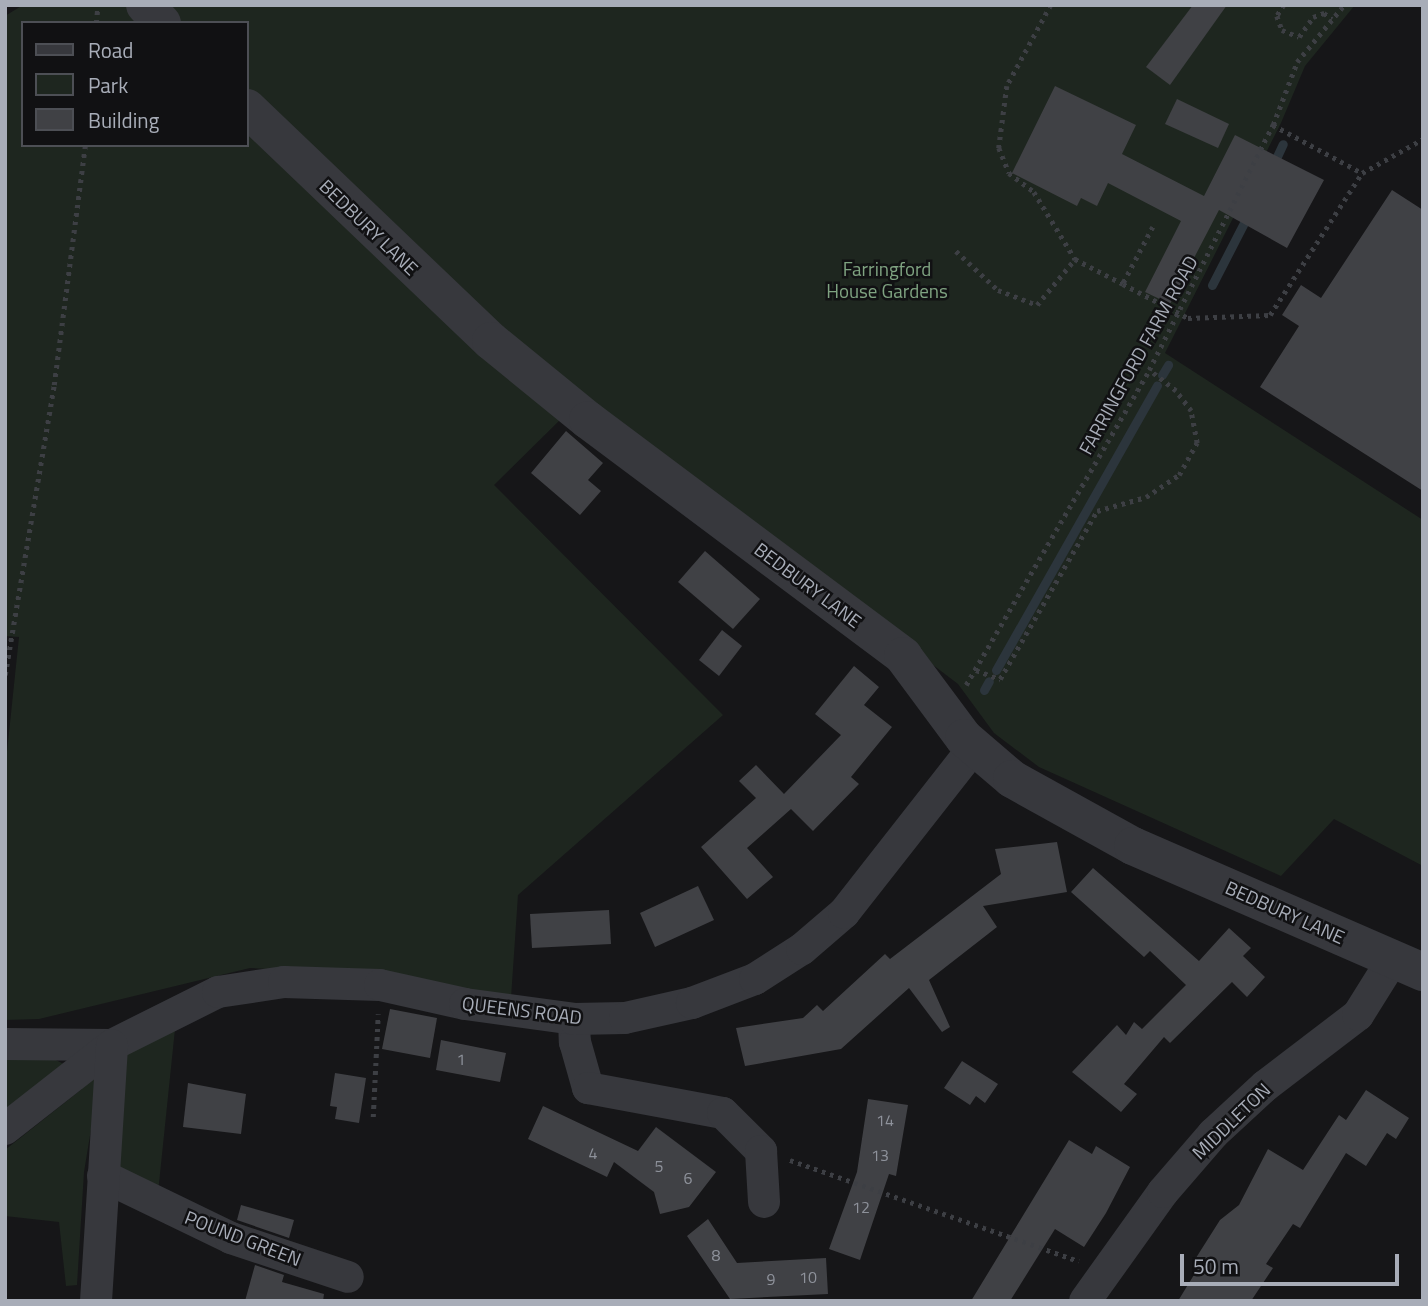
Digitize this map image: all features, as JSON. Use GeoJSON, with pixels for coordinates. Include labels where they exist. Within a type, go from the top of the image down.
{"type":"FeatureCollection","features":[{"type":"Feature","properties":{"kind":"street"},"geometry":{"type":"LineString","coordinates":[[145,5],[160,21]]}},
{"type":"Feature","properties":{"kind":"street","name":"BEDBURY LANE"},"geometry":{"type":"LineString","coordinates":[[248,108],[491,341],[588,420],[903,656],[974,747],[1012,779],[1133,846],[1408,966]]}},
{"type":"Feature","properties":{"kind":"street","name":"QUEENS ROAD"},"geometry":{"type":"LineString","coordinates":[[5,1129],[112,1045],[218,992],[284,982],[380,985],[466,1004],[574,1019],[625,1018],[692,1003],[755,979],[802,949],[844,913],[974,747]]}},
{"type":"Feature","properties":{"kind":"street","name":"MIDDLETON"},"geometry":{"type":"LineString","coordinates":[[1085,1301],[1163,1192],[1213,1134],[1265,1086],[1358,1015],[1408,966]]}},
{"type":"Feature","properties":{"kind":"street"},"geometry":{"type":"LineString","coordinates":[[574,1019],[575,1042],[588,1088],[723,1113],[761,1151],[764,1202]]}},
{"type":"Feature","properties":{"kind":"street"},"geometry":{"type":"LineString","coordinates":[[5,1044],[112,1045],[96,1301]]}},
{"type":"Feature","properties":{"kind":"street","name":"POUND GREEN"},"geometry":{"type":"LineString","coordinates":[[103,1176],[230,1238],[348,1277]]}},
{"type":"Feature","properties":{"kind":"path"},"geometry":{"type":"LineString","coordinates":[[1051,5],[1007,86],[999,148],[1009,173],[1034,192],[1075,259],[1188,318],[1270,315],[1363,173],[1423,139]]}},
{"type":"Feature","properties":{"kind":"path"},"geometry":{"type":"LineString","coordinates":[[1284,5],[1276,16],[1282,30],[1299,37],[1313,17],[1324,13],[1332,19]]}},
{"type":"Feature","properties":{"kind":"path","name":"FARRINGFORD FARM ROAD"},"geometry":{"type":"LineString","coordinates":[[946,714],[976,670],[1149,370],[1273,125],[1297,62],[1344,5]]}},
{"type":"Feature","properties":{"kind":"path"},"geometry":{"type":"LineString","coordinates":[[1273,125],[1363,173]]}},
{"type":"Feature","properties":{"kind":"path"},"geometry":{"type":"LineString","coordinates":[[5,675],[54,385],[85,147]]}},
{"type":"Feature","properties":{"kind":"path"},"geometry":{"type":"LineString","coordinates":[[1123,284],[1153,227]]}},
{"type":"Feature","properties":{"kind":"path"},"geometry":{"type":"LineString","coordinates":[[956,251],[998,290],[1037,305],[1075,259]]}},
{"type":"Feature","properties":{"kind":"path"},"geometry":{"type":"LineString","coordinates":[[976,670],[1000,679],[1097,510],[1146,497],[1179,475],[1197,443],[1191,411],[1176,391],[1149,370]]}},
{"type":"Feature","properties":{"kind":"path"},"geometry":{"type":"LineString","coordinates":[[373,1117],[380,985]]}},
{"type":"Feature","properties":{"kind":"path"},"geometry":{"type":"LineString","coordinates":[[761,1151],[887,1190],[1106,1271]]}},
{"type":"Feature","properties":{"kind":"green space"},"geometry":{"type":"Polygon","coordinates":[[[23,5],[133,5],[149,21],[21,21],[21,147],[248,147],[248,117],[566,414],[494,485],[723,715],[518,895],[511,998],[382,975],[250,968],[39,1019],[5,1020],[5,771],[19,637],[5,636],[5,16],[23,5]]]}},
{"type":"Feature","properties":{"kind":"green space","name":"Farringford House Gardens"},"geometry":{"type":"Polygon","coordinates":[[[160,5],[1355,5],[1305,66],[1281,123],[1165,353],[1423,520],[1423,866],[1334,819],[1281,876],[1039,767],[994,733],[958,684],[500,335],[248,91],[248,21],[176,21],[160,5]]]}},
{"type":"Feature","properties":{"kind":"green space"},"geometry":{"type":"Polygon","coordinates":[[[175,1029],[158,1193],[114,1176],[95,1105],[84,1172],[77,1285],[66,1286],[59,1222],[5,1216],[5,1150],[82,1089],[59,1070],[5,1120],[5,1056],[52,1058],[77,1071],[175,1029]]]}},
{"type":"Feature","properties":{"kind":"building"},"geometry":{"type":"Polygon","coordinates":[[[1193,5],[1227,5],[1170,85],[1146,67],[1193,5]]]}},
{"type":"Feature","properties":{"kind":"building"},"geometry":{"type":"Polygon","coordinates":[[[1055,86],[1136,125],[1122,154],[1204,196],[1235,135],[1324,180],[1287,248],[1219,210],[1170,304],[1145,292],[1181,221],[1108,183],[1097,206],[1081,198],[1077,206],[1012,173],[1055,86]]]}},
{"type":"Feature","properties":{"kind":"building"},"geometry":{"type":"Polygon","coordinates":[[[1177,99],[1229,124],[1218,148],[1165,124],[1177,99]]]}},
{"type":"Feature","properties":{"kind":"building"},"geometry":{"type":"Polygon","coordinates":[[[1392,190],[1423,210],[1423,491],[1260,387],[1299,326],[1282,315],[1301,285],[1321,298],[1392,190]]]}},
{"type":"Feature","properties":{"kind":"building"},"geometry":{"type":"Polygon","coordinates":[[[566,431],[603,463],[588,480],[601,491],[580,515],[531,473],[566,431]]]}},
{"type":"Feature","properties":{"kind":"building"},"geometry":{"type":"Polygon","coordinates":[[[705,551],[760,599],[733,629],[678,582],[705,551]]]}},
{"type":"Feature","properties":{"kind":"building"},"geometry":{"type":"Polygon","coordinates":[[[722,630],[742,646],[719,676],[699,660],[722,630]]]}},
{"type":"Feature","properties":{"kind":"building"},"geometry":{"type":"Polygon","coordinates":[[[854,666],[879,687],[864,705],[892,727],[851,777],[859,784],[813,831],[791,809],[747,848],[773,877],[747,899],[701,847],[756,798],[739,781],[756,765],[784,794],[841,735],[815,714],[854,666]]]}},
{"type":"Feature","properties":{"kind":"building"},"geometry":{"type":"Polygon","coordinates":[[[1057,842],[1067,892],[983,906],[997,927],[929,980],[950,1027],[942,1032],[909,988],[841,1049],[745,1066],[736,1028],[803,1018],[817,1005],[823,1011],[885,954],[890,959],[1001,874],[995,849],[1057,842]]]}},
{"type":"Feature","properties":{"kind":"building"},"geometry":{"type":"Polygon","coordinates":[[[1093,868],[1199,961],[1229,928],[1251,948],[1243,956],[1265,977],[1247,997],[1232,982],[1170,1043],[1164,1037],[1124,1084],[1137,1094],[1121,1112],[1072,1072],[1117,1025],[1126,1035],[1134,1022],[1142,1029],[1186,985],[1150,951],[1144,957],[1071,892],[1093,868]]]}},
{"type":"Feature","properties":{"kind":"building"},"geometry":{"type":"Polygon","coordinates":[[[698,886],[714,920],[655,947],[640,913],[698,886]]]}},
{"type":"Feature","properties":{"kind":"building"},"geometry":{"type":"Polygon","coordinates":[[[609,910],[611,944],[532,948],[530,914],[609,910]]]}},
{"type":"Feature","properties":{"kind":"building"},"geometry":{"type":"Polygon","coordinates":[[[390,1009],[437,1018],[430,1058],[382,1049],[390,1009]]]}},
{"type":"Feature","properties":{"kind":"building"},"geometry":{"type":"Polygon","coordinates":[[[441,1040],[506,1053],[500,1082],[436,1070],[441,1040]]]}},
{"type":"Feature","properties":{"kind":"building"},"geometry":{"type":"Polygon","coordinates":[[[962,1061],[998,1084],[985,1103],[976,1096],[970,1105],[944,1088],[962,1061]]]}},
{"type":"Feature","properties":{"kind":"building"},"geometry":{"type":"Polygon","coordinates":[[[335,1073],[366,1078],[359,1123],[335,1119],[337,1107],[330,1106],[335,1073]]]}},
{"type":"Feature","properties":{"kind":"building"},"geometry":{"type":"Polygon","coordinates":[[[188,1083],[246,1094],[241,1134],[183,1127],[188,1083]]]}},
{"type":"Feature","properties":{"kind":"building"},"geometry":{"type":"Polygon","coordinates":[[[1366,1090],[1409,1118],[1396,1139],[1387,1133],[1366,1166],[1346,1153],[1300,1228],[1293,1224],[1266,1264],[1273,1268],[1251,1301],[1178,1301],[1200,1265],[1194,1261],[1220,1220],[1239,1205],[1268,1149],[1303,1170],[1339,1115],[1346,1120],[1366,1090]]]}},
{"type":"Feature","properties":{"kind":"building"},"geometry":{"type":"Polygon","coordinates":[[[868,1099],[908,1105],[896,1176],[889,1174],[860,1260],[829,1249],[857,1172],[868,1099]]]}},
{"type":"Feature","properties":{"kind":"building"},"geometry":{"type":"Polygon","coordinates":[[[543,1106],[638,1151],[656,1127],[716,1172],[689,1207],[660,1214],[654,1192],[614,1162],[607,1177],[528,1139],[543,1106]]]}},
{"type":"Feature","properties":{"kind":"building"},"geometry":{"type":"Polygon","coordinates":[[[1069,1140],[1092,1154],[1096,1146],[1130,1167],[1106,1213],[1084,1247],[1055,1229],[1010,1301],[971,1301],[1069,1140]]]}},
{"type":"Feature","properties":{"kind":"building"},"geometry":{"type":"Polygon","coordinates":[[[241,1205],[294,1220],[289,1238],[237,1220],[241,1205]]]}},
{"type":"Feature","properties":{"kind":"building"},"geometry":{"type":"Polygon","coordinates":[[[708,1219],[737,1263],[826,1258],[828,1294],[730,1299],[687,1236],[708,1219]]]}},
{"type":"Feature","properties":{"kind":"building"},"geometry":{"type":"Polygon","coordinates":[[[255,1265],[284,1275],[282,1282],[324,1294],[323,1301],[245,1301],[255,1265]]]}},
{"type":"Feature","properties":{"kind":"waterway"},"geometry":{"type":"LineString","coordinates":[[1273,165],[1283,144]]}},
{"type":"Feature","properties":{"kind":"waterway"},"geometry":{"type":"LineString","coordinates":[[1212,285],[1248,215]]}},
{"type":"Feature","properties":{"kind":"waterway"},"geometry":{"type":"LineString","coordinates":[[1162,375],[1168,365]]}},
{"type":"Feature","properties":{"kind":"waterway"},"geometry":{"type":"LineString","coordinates":[[996,670],[1157,385]]}},
{"type":"Feature","properties":{"kind":"waterway"},"geometry":{"type":"LineString","coordinates":[[984,690],[989,681]]}}]}
